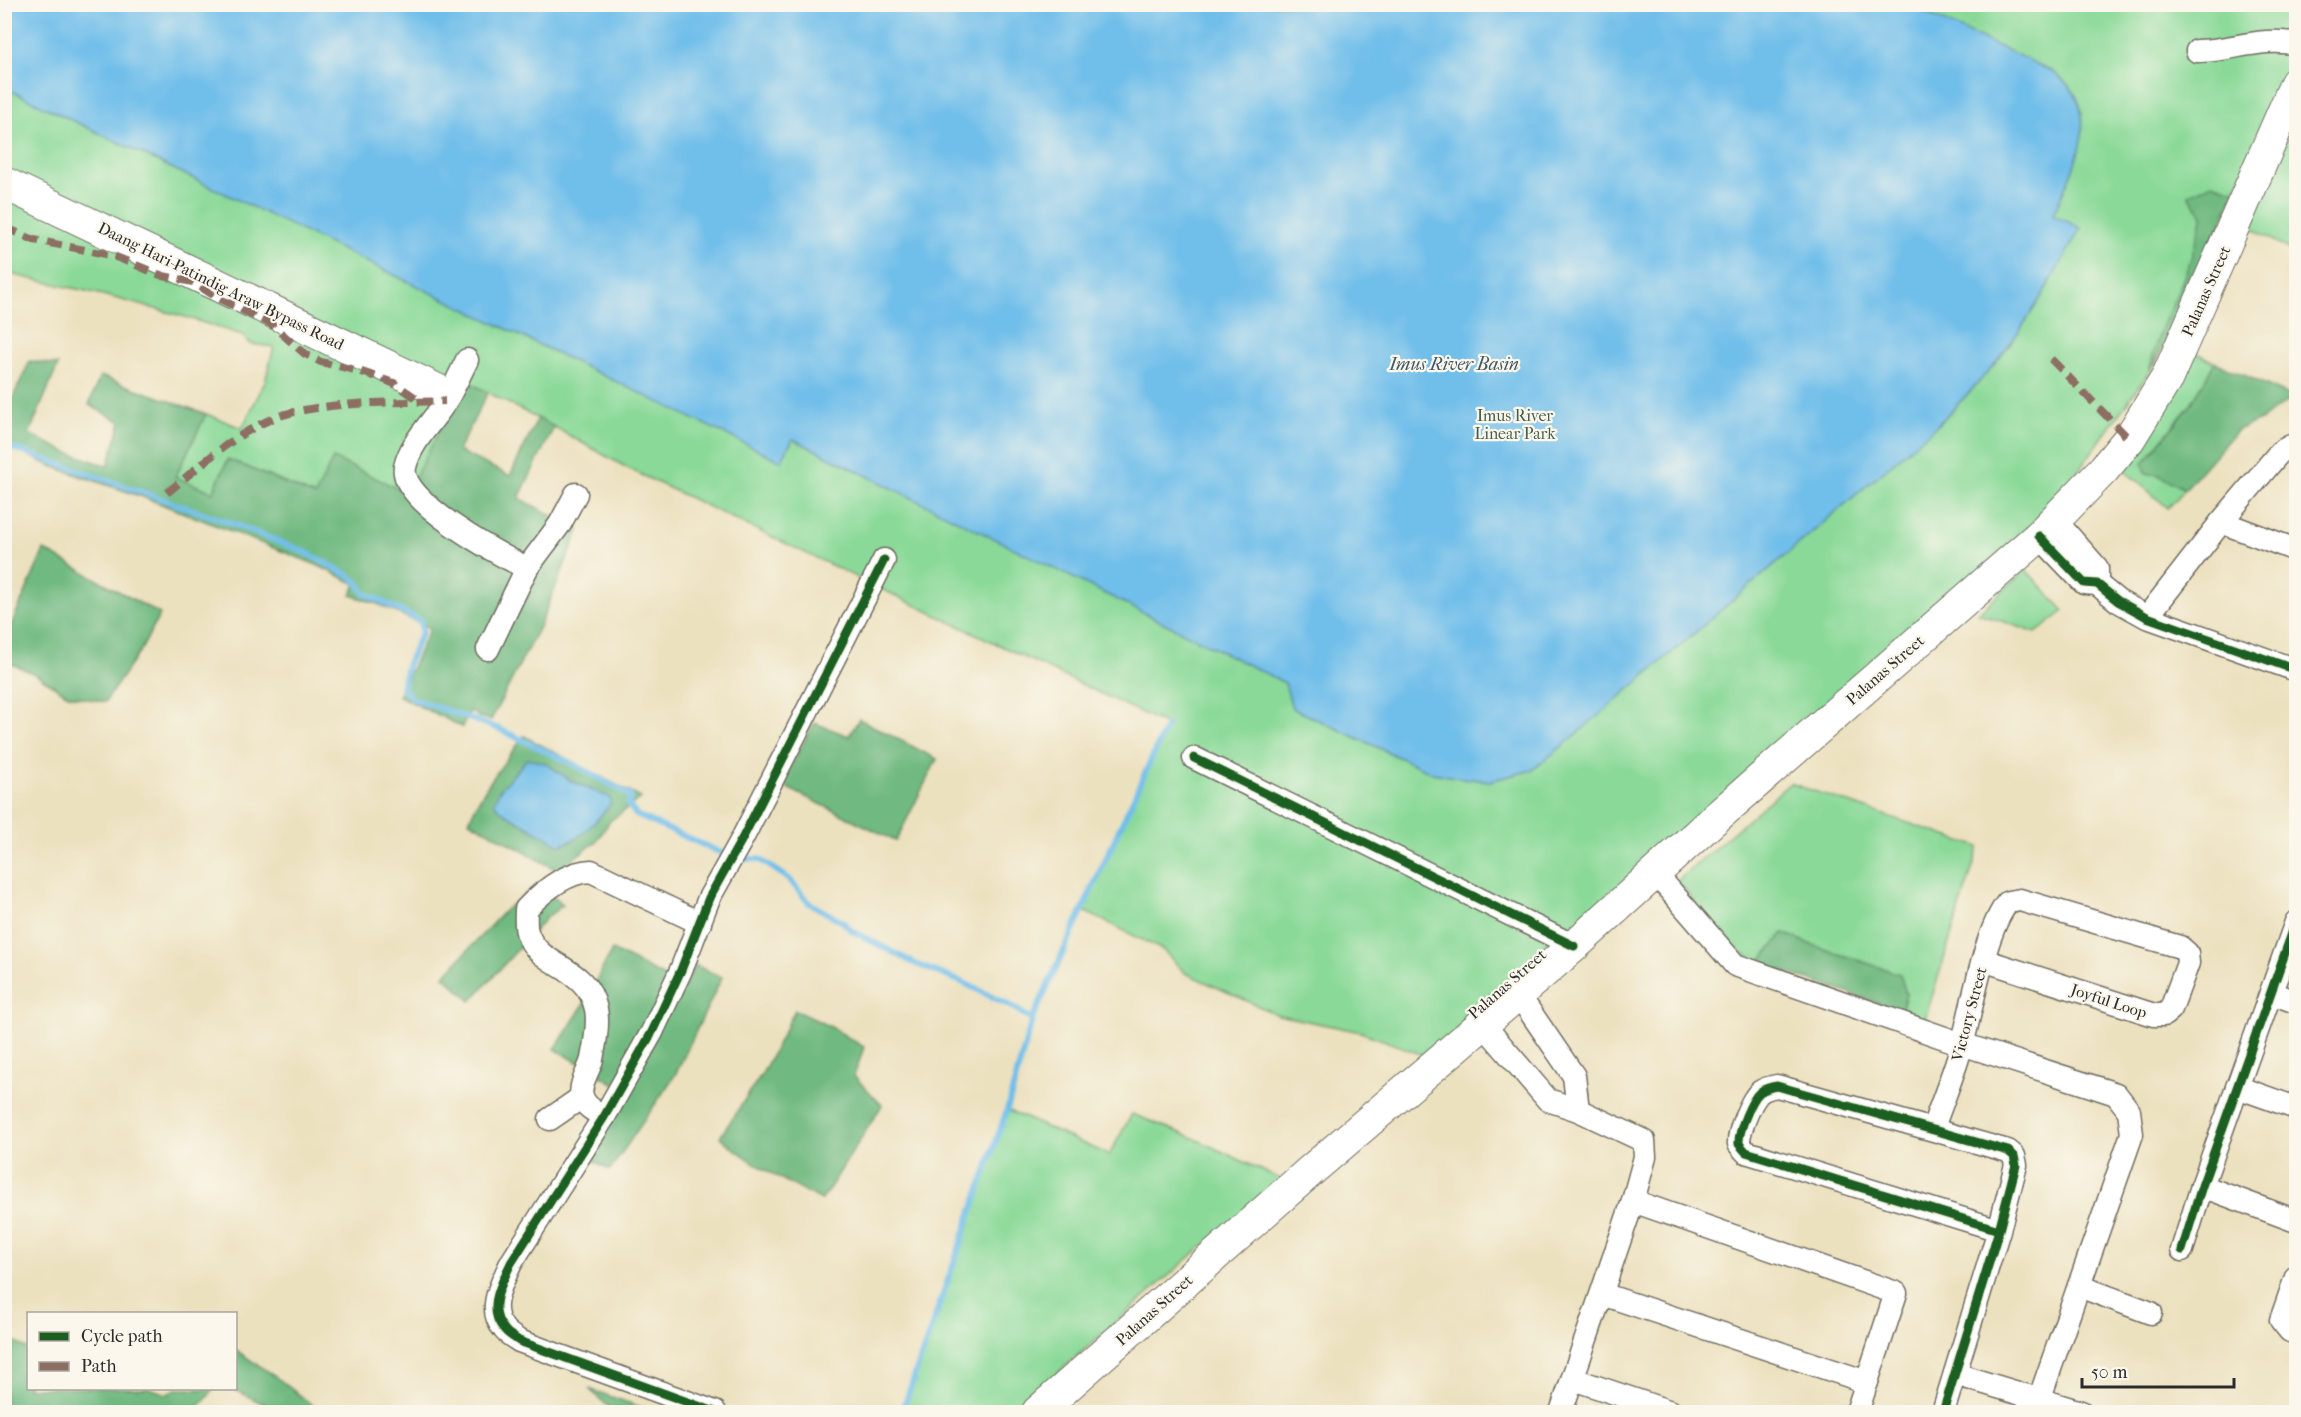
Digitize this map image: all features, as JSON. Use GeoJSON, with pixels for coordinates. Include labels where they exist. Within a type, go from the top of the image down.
{"type":"FeatureCollection","features":[{"type":"Feature","properties":{"kind":"main road","name":"Palanas Street"},"geometry":{"type":"LineString","coordinates":[[1038,1413],[1308,1173],[1574,946],[2047,528],[2104,469],[2129,439],[2168,378],[2296,83]]}},
{"type":"Feature","properties":{"kind":"main road","name":"Daang Hari-Patindig Araw Bypass Road"},"geometry":{"type":"LineString","coordinates":[[4,183],[436,390]]}},
{"type":"Feature","properties":{"kind":"street"},"geometry":{"type":"LineString","coordinates":[[2197,51],[2215,51],[2269,42],[2296,44]]}},
{"type":"Feature","properties":{"kind":"street"},"geometry":{"type":"LineString","coordinates":[[467,360],[445,402],[414,445],[405,468],[408,482],[431,510],[506,558],[527,568]]}},
{"type":"Feature","properties":{"kind":"street"},"geometry":{"type":"LineString","coordinates":[[2147,617],[2221,522],[2280,452],[2291,446],[2296,447]]}},
{"type":"Feature","properties":{"kind":"street"},"geometry":{"type":"LineString","coordinates":[[488,649],[527,568],[560,524],[576,494]]}},
{"type":"Feature","properties":{"kind":"street"},"geometry":{"type":"LineString","coordinates":[[2221,522],[2296,550]]}},
{"type":"Feature","properties":{"kind":"street"},"geometry":{"type":"LineString","coordinates":[[2047,528],[2097,568],[2097,584],[2118,601],[2147,617],[2296,670]]}},
{"type":"Feature","properties":{"kind":"street"},"geometry":{"type":"LineString","coordinates":[[715,1413],[519,1341],[503,1329],[494,1308],[511,1263],[604,1117],[652,1032],[681,970],[709,898],[742,839],[884,560]]}},
{"type":"Feature","properties":{"kind":"street"},"geometry":{"type":"LineString","coordinates":[[1194,758],[1574,946]]}},
{"type":"Feature","properties":{"kind":"street"},"geometry":{"type":"LineString","coordinates":[[604,1117],[588,1106],[582,1097],[581,1087],[592,1062],[596,1009],[588,989],[580,978],[540,953],[532,944],[526,930],[526,909],[540,895],[564,879],[580,871],[591,871],[700,923]]}},
{"type":"Feature","properties":{"kind":"street"},"geometry":{"type":"LineString","coordinates":[[1655,873],[1735,965],[1962,1044],[2116,1094],[2129,1111],[2132,1134],[2039,1400]]}},
{"type":"Feature","properties":{"kind":"street","name":"Joyful Loop"},"geometry":{"type":"LineString","coordinates":[[1983,960],[2154,1015],[2164,1015],[2171,1009],[2188,963],[2187,953],[2180,947],[2020,900],[2008,902]]}},
{"type":"Feature","properties":{"kind":"street","name":"Victory Street"},"geometry":{"type":"LineString","coordinates":[[1933,1128],[1962,1044],[1983,960],[2002,909],[2008,902]]}},
{"type":"Feature","properties":{"kind":"street"},"geometry":{"type":"LineString","coordinates":[[2182,1250],[2202,1186],[2296,922]]}},
{"type":"Feature","properties":{"kind":"street"},"geometry":{"type":"LineString","coordinates":[[2271,993],[2296,1002]]}},
{"type":"Feature","properties":{"kind":"street"},"geometry":{"type":"LineString","coordinates":[[1518,994],[1574,1076],[1578,1110]]}},
{"type":"Feature","properties":{"kind":"street"},"geometry":{"type":"LineString","coordinates":[[1483,1024],[1548,1100],[1578,1110],[1644,1141],[1645,1157],[1633,1201],[1561,1413]]}},
{"type":"Feature","properties":{"kind":"street"},"geometry":{"type":"LineString","coordinates":[[1943,1413],[1999,1230],[2016,1165],[2014,1156],[2008,1151],[1933,1128],[1777,1086],[1768,1087],[1757,1094],[1738,1134],[1738,1144],[1746,1152],[1999,1230]]}},
{"type":"Feature","properties":{"kind":"street"},"geometry":{"type":"LineString","coordinates":[[2237,1087],[2296,1108]]}},
{"type":"Feature","properties":{"kind":"street"},"geometry":{"type":"LineString","coordinates":[[550,1119],[582,1097]]}},
{"type":"Feature","properties":{"kind":"street"},"geometry":{"type":"LineString","coordinates":[[2202,1186],[2296,1221]]}},
{"type":"Feature","properties":{"kind":"street"},"geometry":{"type":"LineString","coordinates":[[1633,1201],[1896,1293],[1857,1413]]}},
{"type":"Feature","properties":{"kind":"street"},"geometry":{"type":"LineString","coordinates":[[2296,1277],[2281,1320],[2296,1333]]}},
{"type":"Feature","properties":{"kind":"street"},"geometry":{"type":"LineString","coordinates":[[2079,1286],[2151,1312]]}},
{"type":"Feature","properties":{"kind":"street"},"geometry":{"type":"LineString","coordinates":[[1602,1294],[1867,1382]]}},
{"type":"Feature","properties":{"kind":"street"},"geometry":{"type":"LineString","coordinates":[[1954,1374],[2081,1413]]}},
{"type":"Feature","properties":{"kind":"street"},"geometry":{"type":"LineString","coordinates":[[1573,1379],[1671,1413]]}},
{"type":"Feature","properties":{"kind":"green space","name":"Imus River Basin"},"geometry":{"type":"Polygon","coordinates":[[[5,5],[2296,5],[2296,47],[2291,66],[2157,361],[2061,495],[2006,549],[1431,1058],[1361,1032],[1278,1015],[1185,973],[1163,950],[1082,910],[1167,725],[631,470],[466,381],[407,493],[315,496],[228,459],[213,492],[175,478],[206,414],[242,428],[265,382],[274,347],[251,344],[242,335],[182,316],[5,273],[5,5]]]}},
{"type":"Feature","properties":{"kind":"green space"},"geometry":{"type":"Polygon","coordinates":[[[2296,117],[2296,254],[2248,226],[2296,117]]]}},
{"type":"Feature","properties":{"kind":"green space"},"geometry":{"type":"Polygon","coordinates":[[[2212,183],[2236,191],[2173,328],[2149,373],[2165,320],[2194,249],[2203,216],[2188,195],[2212,183]]]}},
{"type":"Feature","properties":{"kind":"green space"},"geometry":{"type":"Polygon","coordinates":[[[2195,352],[2215,362],[2190,406],[2174,424],[2146,473],[2159,475],[2185,489],[2168,508],[2123,469],[2195,352]]]}},
{"type":"Feature","properties":{"kind":"green space"},"geometry":{"type":"Polygon","coordinates":[[[30,361],[58,365],[29,434],[66,452],[108,466],[121,422],[89,405],[100,376],[206,414],[175,477],[213,492],[228,459],[315,496],[333,458],[407,493],[465,381],[488,392],[458,451],[510,476],[538,418],[554,427],[519,498],[579,530],[540,625],[491,720],[479,717],[470,711],[462,727],[399,696],[430,628],[378,604],[351,595],[356,584],[317,565],[146,498],[54,467],[5,445],[5,414],[30,361]]]}},
{"type":"Feature","properties":{"kind":"green space"},"geometry":{"type":"Polygon","coordinates":[[[2215,362],[2293,397],[2260,420],[2237,430],[2185,489],[2159,475],[2146,473],[2143,463],[2190,406],[2215,362]]]}},
{"type":"Feature","properties":{"kind":"green space"},"geometry":{"type":"Polygon","coordinates":[[[44,550],[160,614],[142,648],[105,702],[68,695],[35,674],[5,661],[5,639],[44,550]]]}},
{"type":"Feature","properties":{"kind":"green space"},"geometry":{"type":"Polygon","coordinates":[[[2026,570],[2064,611],[2036,633],[1978,613],[2026,570]]]}},
{"type":"Feature","properties":{"kind":"green space"},"geometry":{"type":"Polygon","coordinates":[[[859,719],[937,759],[896,841],[781,785],[814,723],[849,736],[859,719]]]}},
{"type":"Feature","properties":{"kind":"green space"},"geometry":{"type":"Polygon","coordinates":[[[524,736],[641,798],[610,821],[596,842],[557,870],[469,821],[487,787],[524,736]],[[517,769],[499,791],[544,835],[560,845],[570,842],[598,819],[592,789],[573,782],[559,773],[517,769]]]}},
{"type":"Feature","properties":{"kind":"green space"},"geometry":{"type":"Polygon","coordinates":[[[1790,783],[1979,847],[1925,1019],[1901,1011],[1906,994],[1784,933],[1759,963],[1736,949],[1677,881],[1790,783]]]}},
{"type":"Feature","properties":{"kind":"green space"},"geometry":{"type":"Polygon","coordinates":[[[538,884],[563,905],[546,918],[471,1001],[444,976],[505,910],[538,884]]]}},
{"type":"Feature","properties":{"kind":"green space"},"geometry":{"type":"Polygon","coordinates":[[[1783,933],[1900,974],[1906,994],[1901,1011],[1759,963],[1783,933]]]}},
{"type":"Feature","properties":{"kind":"green space"},"geometry":{"type":"Polygon","coordinates":[[[612,950],[684,987],[695,965],[722,977],[675,1075],[610,1170],[588,1158],[627,1091],[555,1049],[584,1004],[612,950]]]}},
{"type":"Feature","properties":{"kind":"green space"},"geometry":{"type":"Polygon","coordinates":[[[795,1010],[831,1027],[864,1047],[854,1076],[882,1105],[822,1200],[769,1172],[720,1137],[763,1072],[795,1010]]]}},
{"type":"Feature","properties":{"kind":"green space"},"geometry":{"type":"Polygon","coordinates":[[[1007,1110],[1109,1155],[1132,1114],[1189,1136],[1287,1182],[1198,1250],[1013,1412],[902,1412],[1007,1110]]]}},
{"type":"Feature","properties":{"kind":"green space"},"geometry":{"type":"Polygon","coordinates":[[[5,1335],[27,1349],[27,1390],[155,1390],[167,1394],[173,1390],[213,1390],[195,1412],[5,1412],[5,1335]]]}},
{"type":"Feature","properties":{"kind":"green space"},"geometry":{"type":"Polygon","coordinates":[[[237,1351],[321,1412],[280,1412],[235,1390],[237,1390],[237,1351]]]}},
{"type":"Feature","properties":{"kind":"green space"},"geometry":{"type":"Polygon","coordinates":[[[589,1389],[655,1412],[614,1412],[589,1389]]]}},
{"type":"Feature","properties":{"kind":"water","name":"Imus River Basin"},"geometry":{"type":"Polygon","coordinates":[[[4,5],[1908,5],[2052,71],[2070,87],[2079,102],[2082,134],[2073,168],[2053,215],[2081,228],[2043,294],[2001,356],[1935,427],[1532,770],[1490,781],[1461,778],[1433,773],[1292,708],[1285,683],[793,439],[781,461],[5,88],[4,5]]]}},
{"type":"Feature","properties":{"kind":"water"},"geometry":{"type":"Polygon","coordinates":[[[527,759],[545,763],[573,782],[609,797],[611,803],[582,834],[560,845],[501,811],[494,803],[499,791],[527,759]]]}},
{"type":"Feature","properties":{"kind":"waterway"},"geometry":{"type":"LineString","coordinates":[[4,445],[223,520],[305,552],[351,577],[364,593],[421,621],[422,632],[407,666],[402,688],[413,699],[497,728],[575,765],[631,796],[628,804],[636,815],[726,855]]}},
{"type":"Feature","properties":{"kind":"waterway"},"geometry":{"type":"LineString","coordinates":[[902,1412],[1007,1110],[1032,1020],[1167,725]]}},
{"type":"Feature","properties":{"kind":"waterway"},"geometry":{"type":"LineString","coordinates":[[738,859],[759,859],[788,878],[809,903],[843,922],[852,931],[916,964],[964,983],[1013,1007],[1032,1020]]}},
{"type":"Feature","properties":{"kind":"marked path"},"geometry":{"type":"LineString","coordinates":[[4,227],[34,240],[111,255],[163,276],[193,282],[218,298],[271,324],[305,354],[321,362],[359,371],[394,383],[422,402]]}},
{"type":"Feature","properties":{"kind":"marked path"},"geometry":{"type":"LineString","coordinates":[[2051,359],[2129,439]]}},
{"type":"Feature","properties":{"kind":"marked path"},"geometry":{"type":"LineString","coordinates":[[167,493],[225,446],[273,418],[328,406],[445,401]]}},
{"type":"Feature","properties":{"kind":"cycle path"},"geometry":{"type":"LineString","coordinates":[[2039,536],[2084,583],[2097,584],[2118,601],[2147,617],[2296,670]]}},
{"type":"Feature","properties":{"kind":"cycle path"},"geometry":{"type":"LineString","coordinates":[[715,1412],[519,1341],[507,1332],[499,1321],[496,1313],[497,1296],[511,1263],[604,1117],[652,1032],[681,970],[709,898],[742,839],[884,560]]}},
{"type":"Feature","properties":{"kind":"cycle path"},"geometry":{"type":"LineString","coordinates":[[1194,758],[1574,946]]}},
{"type":"Feature","properties":{"kind":"cycle path"},"geometry":{"type":"LineString","coordinates":[[2182,1250],[2202,1186],[2296,922]]}},
{"type":"Feature","properties":{"kind":"cycle path"},"geometry":{"type":"LineString","coordinates":[[1943,1412],[1999,1230],[2016,1165],[2014,1156],[2008,1151],[1777,1086],[1760,1092],[1749,1109],[1739,1139],[1739,1144],[1746,1152],[1999,1230]]}},
{"type":"Feature","properties":{"kind":"park label","name":"Imus River Linear Park"},"geometry":{"type":"Point","coordinates":[1515,424]}}]}
